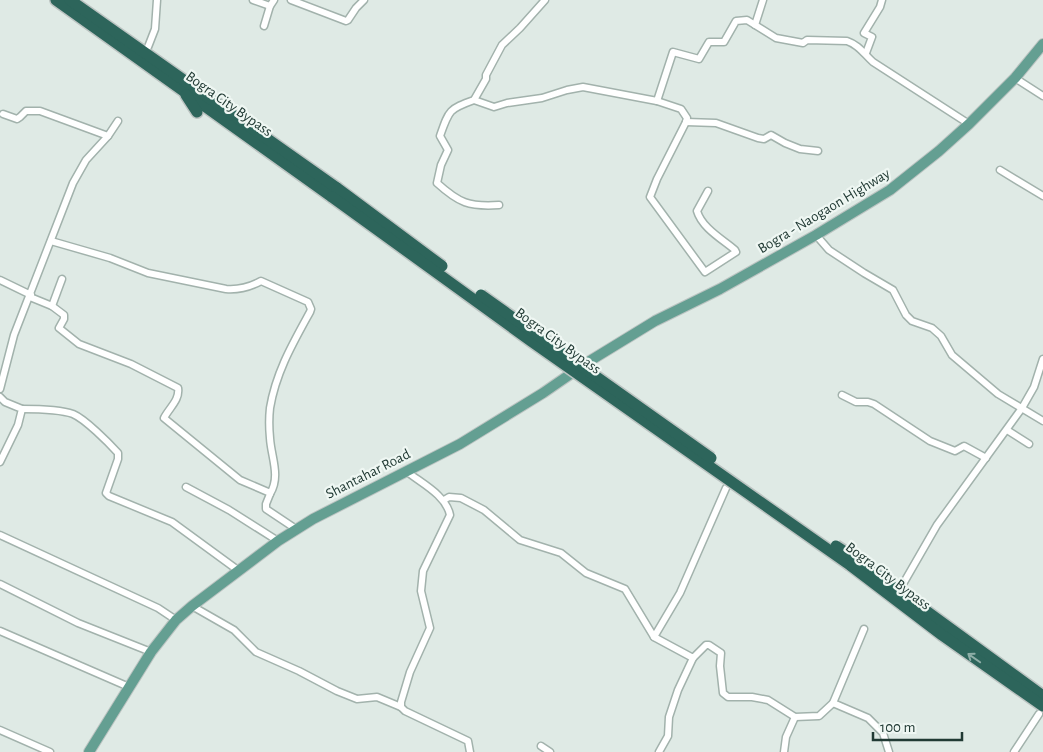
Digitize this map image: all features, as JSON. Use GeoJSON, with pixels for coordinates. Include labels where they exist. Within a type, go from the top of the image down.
{"type":"FeatureCollection","features":[{"type":"Feature","properties":{"kind":"highway","name":"Bogra City Bypass"},"geometry":{"type":"LineString","coordinates":[[56,0],[183,90],[335,192]]}},
{"type":"Feature","properties":{"kind":"highway","name":"Bogra City Bypass"},"geometry":{"type":"LineString","coordinates":[[70,0],[335,192],[772,502],[943,629],[1041,710]]}},
{"type":"Feature","properties":{"kind":"highway"},"geometry":{"type":"LineString","coordinates":[[183,90],[197,112]]}},
{"type":"Feature","properties":{"kind":"highway","name":"Bogra City Bypass"},"geometry":{"type":"LineString","coordinates":[[943,629],[1043,696]]}},
{"type":"Feature","properties":{"kind":"main road","name":"Bogra - Naogaon Highway"},"geometry":{"type":"LineString","coordinates":[[720,289],[816,235],[890,190],[969,124],[1015,78],[1043,44]]}},
{"type":"Feature","properties":{"kind":"main road","name":"Shantahar Road"},"geometry":{"type":"LineString","coordinates":[[89,752],[151,652],[176,620],[278,541],[296,529],[460,444],[655,321],[720,289]]}},
{"type":"Feature","properties":{"kind":"street"},"geometry":{"type":"LineString","coordinates":[[148,47],[155,29],[157,0]]}},
{"type":"Feature","properties":{"kind":"street"},"geometry":{"type":"LineString","coordinates":[[254,0],[270,6]]}},
{"type":"Feature","properties":{"kind":"street"},"geometry":{"type":"LineString","coordinates":[[264,26],[270,6],[274,0]]}},
{"type":"Feature","properties":{"kind":"street"},"geometry":{"type":"LineString","coordinates":[[290,0],[346,21],[364,0]]}},
{"type":"Feature","properties":{"kind":"street"},"geometry":{"type":"LineString","coordinates":[[474,100],[502,45],[545,0]]}},
{"type":"Feature","properties":{"kind":"street"},"geometry":{"type":"LineString","coordinates":[[755,25],[763,0]]}},
{"type":"Feature","properties":{"kind":"street"},"geometry":{"type":"LineString","coordinates":[[866,53],[872,37],[864,32],[880,7],[882,0]]}},
{"type":"Feature","properties":{"kind":"street"},"geometry":{"type":"LineString","coordinates":[[657,101],[673,52],[699,59],[709,42],[724,42],[736,21],[747,20],[780,40],[803,43],[807,40],[847,41],[853,43],[866,53],[873,62],[969,124]]}},
{"type":"Feature","properties":{"kind":"street"},"geometry":{"type":"LineString","coordinates":[[1015,78],[1043,96]]}},
{"type":"Feature","properties":{"kind":"street"},"geometry":{"type":"LineString","coordinates":[[499,205],[481,206],[465,202],[452,197],[437,183],[441,165],[448,150],[440,136],[446,119],[454,107],[474,100],[494,107],[507,103],[542,98],[583,87],[657,101],[681,109],[687,118],[650,197],[705,272],[736,252],[736,250],[707,227],[699,217],[697,211],[708,190]]}},
{"type":"Feature","properties":{"kind":"street"},"geometry":{"type":"LineString","coordinates":[[3,114],[17,119],[26,111],[40,111],[108,136]]}},
{"type":"Feature","properties":{"kind":"street"},"geometry":{"type":"LineString","coordinates":[[0,389],[14,335],[73,183],[86,160],[108,136],[118,121]]}},
{"type":"Feature","properties":{"kind":"street"},"geometry":{"type":"LineString","coordinates":[[686,122],[716,123],[758,138],[764,139],[771,135],[800,149],[818,150]]}},
{"type":"Feature","properties":{"kind":"street"},"geometry":{"type":"LineString","coordinates":[[1000,170],[1043,196]]}},
{"type":"Feature","properties":{"kind":"street"},"geometry":{"type":"LineString","coordinates":[[816,235],[829,250],[892,290],[906,315],[912,321],[932,328],[941,336],[952,355],[998,394],[1043,421]]}},
{"type":"Feature","properties":{"kind":"street"},"geometry":{"type":"LineString","coordinates":[[51,241],[110,258],[148,273],[226,289],[236,290],[261,281],[308,302],[311,309],[310,312],[282,365],[270,410],[270,438],[276,478],[266,504],[266,509],[296,529]]}},
{"type":"Feature","properties":{"kind":"street"},"geometry":{"type":"LineString","coordinates":[[52,306],[62,279]]}},
{"type":"Feature","properties":{"kind":"street"},"geometry":{"type":"LineString","coordinates":[[0,280],[52,306],[64,317],[58,328],[79,344],[131,364],[178,388],[179,391],[175,403],[164,418],[240,480],[270,494]]}},
{"type":"Feature","properties":{"kind":"street"},"geometry":{"type":"LineString","coordinates":[[903,584],[937,525],[1022,408],[1034,387],[1043,359]]}},
{"type":"Feature","properties":{"kind":"street"},"geometry":{"type":"LineString","coordinates":[[842,395],[856,402],[874,404],[930,441],[955,451],[962,447],[967,447],[986,458]]}},
{"type":"Feature","properties":{"kind":"street"},"geometry":{"type":"LineString","coordinates":[[0,400],[22,408],[73,414],[82,420],[118,453],[118,459],[106,493],[109,496],[172,522],[239,571]]}},
{"type":"Feature","properties":{"kind":"street"},"geometry":{"type":"LineString","coordinates":[[0,462],[18,425],[22,408]]}},
{"type":"Feature","properties":{"kind":"street"},"geometry":{"type":"LineString","coordinates":[[1007,430],[1029,444]]}},
{"type":"Feature","properties":{"kind":"street"},"geometry":{"type":"LineString","coordinates":[[401,707],[410,672],[430,628],[421,591],[423,571],[450,515],[444,500],[406,471]]}},
{"type":"Feature","properties":{"kind":"street"},"geometry":{"type":"LineString","coordinates":[[186,487],[229,510],[278,541]]}},
{"type":"Feature","properties":{"kind":"street"},"geometry":{"type":"LineString","coordinates":[[654,637],[680,593],[726,488]]}},
{"type":"Feature","properties":{"kind":"street"},"geometry":{"type":"LineString","coordinates":[[444,500],[448,497],[461,498],[484,510],[520,540],[561,553],[586,573],[625,588],[654,637],[693,658]]}},
{"type":"Feature","properties":{"kind":"street"},"geometry":{"type":"LineString","coordinates":[[0,535],[158,608],[176,620]]}},
{"type":"Feature","properties":{"kind":"street"},"geometry":{"type":"LineString","coordinates":[[0,584],[78,622],[151,652]]}},
{"type":"Feature","properties":{"kind":"street"},"geometry":{"type":"LineString","coordinates":[[192,606],[234,630],[256,652],[357,699],[377,697],[401,707],[405,711],[468,742],[470,752]]}},
{"type":"Feature","properties":{"kind":"street"},"geometry":{"type":"LineString","coordinates":[[659,752],[668,736],[669,717],[678,690],[693,658],[706,645],[721,653],[720,666],[723,693],[728,697],[752,697],[768,700],[795,717],[819,716],[833,703],[864,629]]}},
{"type":"Feature","properties":{"kind":"street"},"geometry":{"type":"LineString","coordinates":[[0,631],[129,687]]}},
{"type":"Feature","properties":{"kind":"street"},"geometry":{"type":"LineString","coordinates":[[833,703],[868,718],[883,733],[889,752]]}},
{"type":"Feature","properties":{"kind":"street"},"geometry":{"type":"LineString","coordinates":[[1014,752],[1041,710]]}},
{"type":"Feature","properties":{"kind":"street"},"geometry":{"type":"LineString","coordinates":[[784,752],[786,737],[795,717]]}},
{"type":"Feature","properties":{"kind":"street"},"geometry":{"type":"LineString","coordinates":[[0,730],[50,752]]}},
{"type":"Feature","properties":{"kind":"street"},"geometry":{"type":"LineString","coordinates":[[541,746],[550,752]]}}]}
